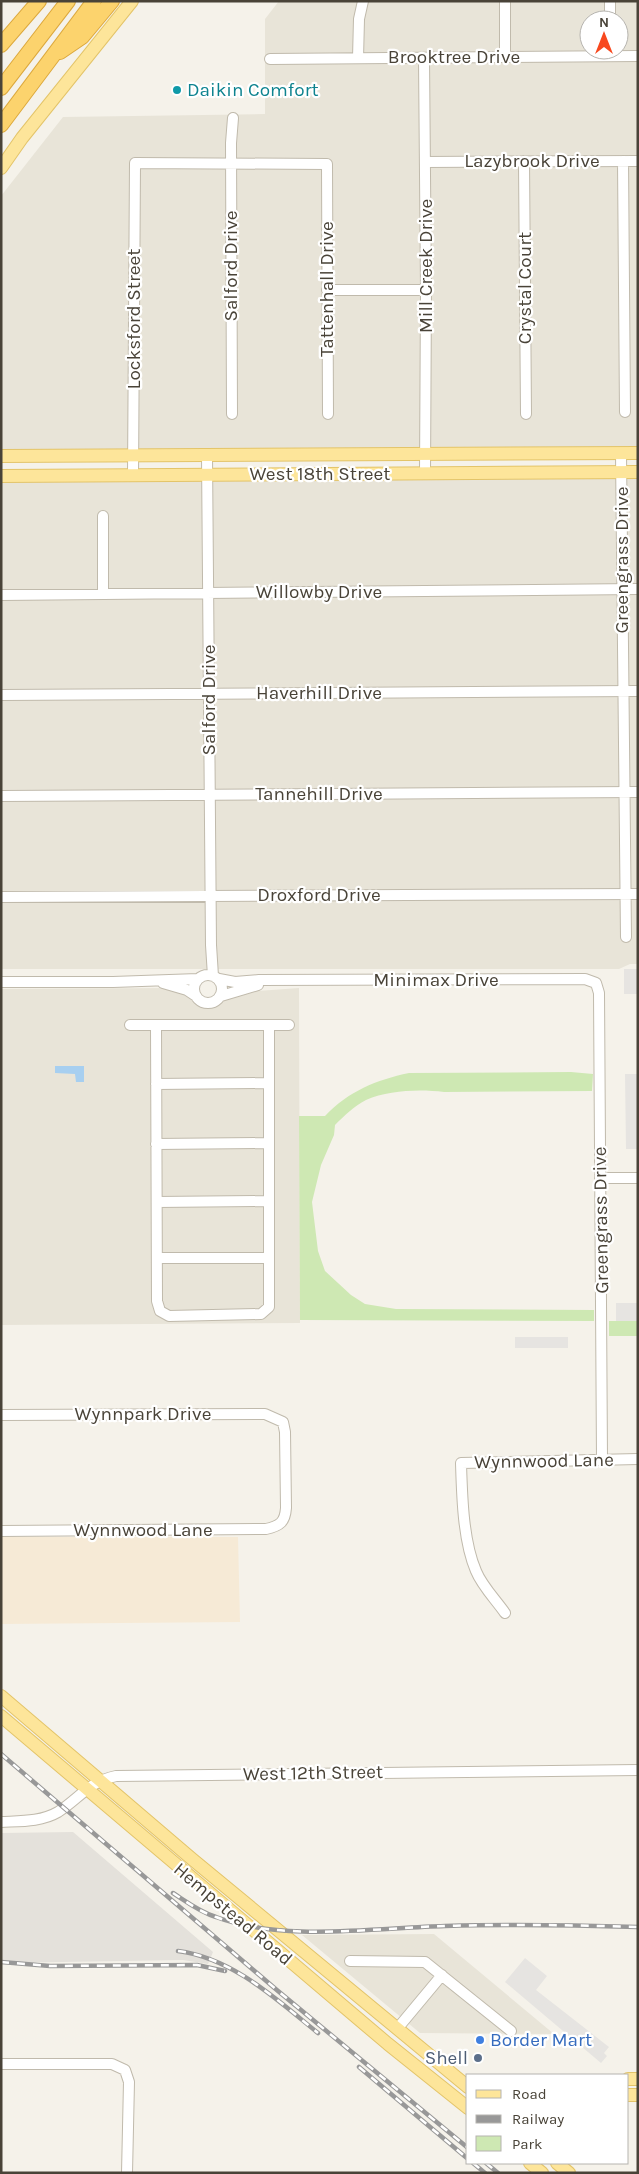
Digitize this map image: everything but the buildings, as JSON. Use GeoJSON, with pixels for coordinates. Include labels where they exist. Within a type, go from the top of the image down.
{"type":"FeatureCollection","features":[{"type":"Feature","properties":{"kind":"highway"},"geometry":{"type":"LineString","coordinates":[[1,44],[39,1]]}},
{"type":"Feature","properties":{"kind":"highway"},"geometry":{"type":"LineString","coordinates":[[1,88],[68,1]]}},
{"type":"Feature","properties":{"kind":"highway"},"geometry":{"type":"LineString","coordinates":[[1,125],[94,1]]}},
{"type":"Feature","properties":{"kind":"highway"},"geometry":{"type":"LineString","coordinates":[[51,58],[82,37],[112,1]]}},
{"type":"Feature","properties":{"kind":"main road"},"geometry":{"type":"LineString","coordinates":[[1,168],[22,138],[132,1]]}},
{"type":"Feature","properties":{"kind":"main road","name":"West 18th Street"},"geometry":{"type":"LineString","coordinates":[[1,456],[638,453]]}},
{"type":"Feature","properties":{"kind":"main road"},"geometry":{"type":"LineString","coordinates":[[524,454],[524,473]]}},
{"type":"Feature","properties":{"kind":"main road"},"geometry":{"type":"LineString","coordinates":[[316,455],[316,474]]}},
{"type":"Feature","properties":{"kind":"main road","name":"West 18th Street"},"geometry":{"type":"LineString","coordinates":[[1,476],[638,472]]}},
{"type":"Feature","properties":{"kind":"main road","name":"Hempstead Road"},"geometry":{"type":"LineString","coordinates":[[1,1696],[100,1779],[158,1831],[466,2086]]}},
{"type":"Feature","properties":{"kind":"main road","name":"Hempstead Road"},"geometry":{"type":"LineString","coordinates":[[1,1716],[252,1930],[466,2106]]}},
{"type":"Feature","properties":{"kind":"main road"},"geometry":{"type":"LineString","coordinates":[[221,1903],[232,1891]]}},
{"type":"Feature","properties":{"kind":"main road"},"geometry":{"type":"LineString","coordinates":[[252,1930],[280,1933]]}},
{"type":"Feature","properties":{"kind":"main road"},"geometry":{"type":"LineString","coordinates":[[454,2076],[466,2076]]}},
{"type":"Feature","properties":{"kind":"main road"},"geometry":{"type":"LineString","coordinates":[[531,2164],[542,2173]]}},
{"type":"Feature","properties":{"kind":"main road"},"geometry":{"type":"LineString","coordinates":[[558,2164],[569,2173]]}},
{"type":"Feature","properties":{"kind":"street"},"geometry":{"type":"LineString","coordinates":[[358,58],[359,19],[363,1]]}},
{"type":"Feature","properties":{"kind":"street"},"geometry":{"type":"LineString","coordinates":[[505,1],[505,57]]}},
{"type":"Feature","properties":{"kind":"street","name":"Brooktree Drive"},"geometry":{"type":"LineString","coordinates":[[270,59],[505,57],[579,54]]}},
{"type":"Feature","properties":{"kind":"street","name":"Mill Creek Drive"},"geometry":{"type":"LineString","coordinates":[[424,58],[426,162],[425,474]]}},
{"type":"Feature","properties":{"kind":"street","name":"Salford Drive"},"geometry":{"type":"LineString","coordinates":[[232,414],[231,165],[233,118]]}},
{"type":"Feature","properties":{"kind":"street","name":"Lazybrook Drive"},"geometry":{"type":"LineString","coordinates":[[426,162],[638,160]]}},
{"type":"Feature","properties":{"kind":"street","name":"Crystal Court"},"geometry":{"type":"LineString","coordinates":[[524,161],[526,414]]}},
{"type":"Feature","properties":{"kind":"street"},"geometry":{"type":"LineString","coordinates":[[623,161],[625,412]]}},
{"type":"Feature","properties":{"kind":"street","name":"Locksford Street"},"geometry":{"type":"LineString","coordinates":[[133,476],[135,163],[231,165]]}},
{"type":"Feature","properties":{"kind":"street","name":"Tattenhall Drive"},"geometry":{"type":"LineString","coordinates":[[231,165],[327,164],[328,414]]}},
{"type":"Feature","properties":{"kind":"street"},"geometry":{"type":"LineString","coordinates":[[327,290],[426,290]]}},
{"type":"Feature","properties":{"kind":"street","name":"Greengrass Drive"},"geometry":{"type":"LineString","coordinates":[[621,453],[626,937]]}},
{"type":"Feature","properties":{"kind":"street","name":"Salford Drive"},"geometry":{"type":"LineString","coordinates":[[208,455],[211,896],[208,977]]}},
{"type":"Feature","properties":{"kind":"street"},"geometry":{"type":"LineString","coordinates":[[102,594],[103,516]]}},
{"type":"Feature","properties":{"kind":"street","name":"Willowby Drive"},"geometry":{"type":"LineString","coordinates":[[1,595],[638,589]]}},
{"type":"Feature","properties":{"kind":"street","name":"Haverhill Drive"},"geometry":{"type":"LineString","coordinates":[[1,695],[638,691]]}},
{"type":"Feature","properties":{"kind":"street","name":"Tannehill Drive"},"geometry":{"type":"LineString","coordinates":[[1,796],[638,792]]}},
{"type":"Feature","properties":{"kind":"street","name":"Droxford Drive"},"geometry":{"type":"LineString","coordinates":[[1,897],[638,894]]}},
{"type":"Feature","properties":{"kind":"street"},"geometry":{"type":"LineString","coordinates":[[208,977],[223,987],[221,996],[215,1002],[209,1004],[202,1002],[196,996],[194,987],[208,977]]}},
{"type":"Feature","properties":{"kind":"street","name":"Minimax Drive"},"geometry":{"type":"LineString","coordinates":[[160,981],[167,978],[208,977],[236,982],[258,980],[585,980],[596,983]]}},
{"type":"Feature","properties":{"kind":"street","name":"Minimax Drive"},"geometry":{"type":"LineString","coordinates":[[1,982],[160,981],[187,990],[196,996]]}},
{"type":"Feature","properties":{"kind":"street","name":"Minimax Drive"},"geometry":{"type":"LineString","coordinates":[[221,996],[236,990],[276,981]]}},
{"type":"Feature","properties":{"kind":"street","name":"Greengrass Drive"},"geometry":{"type":"LineString","coordinates":[[596,983],[599,992],[602,1458]]}},
{"type":"Feature","properties":{"kind":"street"},"geometry":{"type":"LineString","coordinates":[[130,1025],[289,1024]]}},
{"type":"Feature","properties":{"kind":"street"},"geometry":{"type":"LineString","coordinates":[[156,1025],[157,1301],[160,1310],[164,1314],[238,1315],[261,1314],[269,1307],[269,1025]]}},
{"type":"Feature","properties":{"kind":"street"},"geometry":{"type":"LineString","coordinates":[[156,1084],[269,1084]]}},
{"type":"Feature","properties":{"kind":"street"},"geometry":{"type":"LineString","coordinates":[[156,1144],[269,1143]]}},
{"type":"Feature","properties":{"kind":"street"},"geometry":{"type":"LineString","coordinates":[[600,1178],[638,1178]]}},
{"type":"Feature","properties":{"kind":"street"},"geometry":{"type":"LineString","coordinates":[[157,1202],[269,1201]]}},
{"type":"Feature","properties":{"kind":"street"},"geometry":{"type":"LineString","coordinates":[[157,1258],[269,1258]]}},
{"type":"Feature","properties":{"kind":"street","name":"Wynnpark Drive"},"geometry":{"type":"LineString","coordinates":[[1,1415],[265,1414],[283,1422],[286,1440],[286,1508],[283,1522]]}},
{"type":"Feature","properties":{"kind":"street","name":"Wynnwood Lane"},"geometry":{"type":"LineString","coordinates":[[505,1613],[477,1574],[470,1555],[462,1491],[462,1463],[602,1458],[638,1459]]}},
{"type":"Feature","properties":{"kind":"street","name":"Wynnwood Lane"},"geometry":{"type":"LineString","coordinates":[[1,1531],[266,1530],[281,1525],[283,1522]]}},
{"type":"Feature","properties":{"kind":"street","name":"West 12th Street"},"geometry":{"type":"LineString","coordinates":[[100,1779],[116,1776],[638,1770]]}},
{"type":"Feature","properties":{"kind":"street"},"geometry":{"type":"LineString","coordinates":[[1,1822],[48,1817],[58,1812],[100,1779]]}},
{"type":"Feature","properties":{"kind":"street"},"geometry":{"type":"LineString","coordinates":[[350,1961],[420,1960],[425,1962],[511,2031]]}},
{"type":"Feature","properties":{"kind":"street"},"geometry":{"type":"LineString","coordinates":[[397,2029],[442,1975]]}},
{"type":"Feature","properties":{"kind":"street"},"geometry":{"type":"LineString","coordinates":[[1,2064],[112,2064],[125,2070],[129,2082],[127,2173]]}},
{"type":"Feature","properties":{"kind":"shaded area"},"geometry":{"type":"Polygon","coordinates":[[[279,1],[638,1],[638,448],[1,452],[1,196],[63,117],[265,114],[265,19],[279,1]]]}},
{"type":"Feature","properties":{"kind":"shaded area"},"geometry":{"type":"Polygon","coordinates":[[[638,476],[638,964],[630,964],[619,969],[1,969],[1,480],[638,476]]]}},
{"type":"Feature","properties":{"kind":"shaded area"},"geometry":{"type":"Polygon","coordinates":[[[624,969],[638,969],[638,994],[624,994],[624,969]]]}},
{"type":"Feature","properties":{"kind":"shaded area"},"geometry":{"type":"Polygon","coordinates":[[[165,988],[189,995],[199,1005],[218,1005],[226,998],[244,992],[299,988],[300,1323],[1,1325],[1,989],[165,988]]]}},
{"type":"Feature","properties":{"kind":"shaded area"},"geometry":{"type":"Polygon","coordinates":[[[625,1074],[638,1074],[638,1149],[626,1149],[625,1074]]]}},
{"type":"Feature","properties":{"kind":"shaded area"},"geometry":{"type":"Polygon","coordinates":[[[616,1303],[638,1303],[638,1321],[616,1321],[616,1303]]]}},
{"type":"Feature","properties":{"kind":"shaded area"},"geometry":{"type":"Polygon","coordinates":[[[515,1337],[568,1337],[568,1348],[515,1348],[515,1337]]]}},
{"type":"Feature","properties":{"kind":"shaded area"},"geometry":{"type":"Polygon","coordinates":[[[1,1537],[238,1537],[240,1622],[1,1624],[1,1537]]]}},
{"type":"Feature","properties":{"kind":"shaded area"},"geometry":{"type":"Polygon","coordinates":[[[73,1832],[213,1952],[208,1964],[183,1960],[1,1963],[1,1833],[73,1832]]]}},
{"type":"Feature","properties":{"kind":"shaded area"},"geometry":{"type":"Polygon","coordinates":[[[434,1934],[554,2034],[420,2033],[302,1935],[434,1934]]]}},
{"type":"Feature","properties":{"kind":"shaded area"},"geometry":{"type":"Polygon","coordinates":[[[525,1958],[547,1976],[536,1990],[609,2047],[604,2053],[607,2056],[601,2063],[505,1982],[525,1958]]]}},
{"type":"Feature","properties":{"kind":"green space"},"geometry":{"type":"Polygon","coordinates":[[[571,1072],[593,1074],[592,1091],[415,1091],[394,1092],[366,1100],[353,1108],[335,1125],[334,1135],[321,1165],[312,1202],[318,1251],[325,1271],[351,1295],[365,1304],[396,1309],[594,1310],[594,1321],[300,1320],[299,1116],[325,1116],[353,1093],[385,1079],[409,1073],[571,1072]]]}},
{"type":"Feature","properties":{"kind":"green space"},"geometry":{"type":"Polygon","coordinates":[[[609,1321],[638,1321],[638,1336],[609,1336],[609,1321]]]}},
{"type":"Feature","properties":{"kind":"water"},"geometry":{"type":"Polygon","coordinates":[[[55,1066],[84,1066],[84,1082],[76,1082],[75,1074],[55,1073],[55,1066]]]}},
{"type":"Feature","properties":{"kind":"railway"},"geometry":{"type":"LineString","coordinates":[[1,1754],[278,1991],[466,2146]]}},
{"type":"Feature","properties":{"kind":"railway"},"geometry":{"type":"LineString","coordinates":[[173,1893],[210,1915],[242,1925],[270,1929],[329,1932],[493,1925],[638,1927]]}},
{"type":"Feature","properties":{"kind":"railway"},"geometry":{"type":"LineString","coordinates":[[178,1951],[198,1955],[236,1971],[270,1994],[318,2033]]}},
{"type":"Feature","properties":{"kind":"railway"},"geometry":{"type":"LineString","coordinates":[[1,1962],[50,1966],[197,1965],[225,1971]]}},
{"type":"Feature","properties":{"kind":"railway"},"geometry":{"type":"LineString","coordinates":[[359,2067],[466,2157]]}},
{"type":"Feature","properties":{"kind":"railway"},"geometry":{"type":"LineString","coordinates":[[474,2164],[485,2173]]}},
{"type":"Feature","properties":{"kind":"railway"},"geometry":{"type":"LineString","coordinates":[[487,2164],[498,2173]]}},
{"type":"Feature","properties":{"kind":"place","name":"Daikin Comfort"},"geometry":{"type":"Point","coordinates":[177,90]}},
{"type":"Feature","properties":{"kind":"place","name":"Border Mart"},"geometry":{"type":"Point","coordinates":[480,2040]}},
{"type":"Feature","properties":{"kind":"place","name":"Shell"},"geometry":{"type":"Point","coordinates":[478,2058]}}]}
